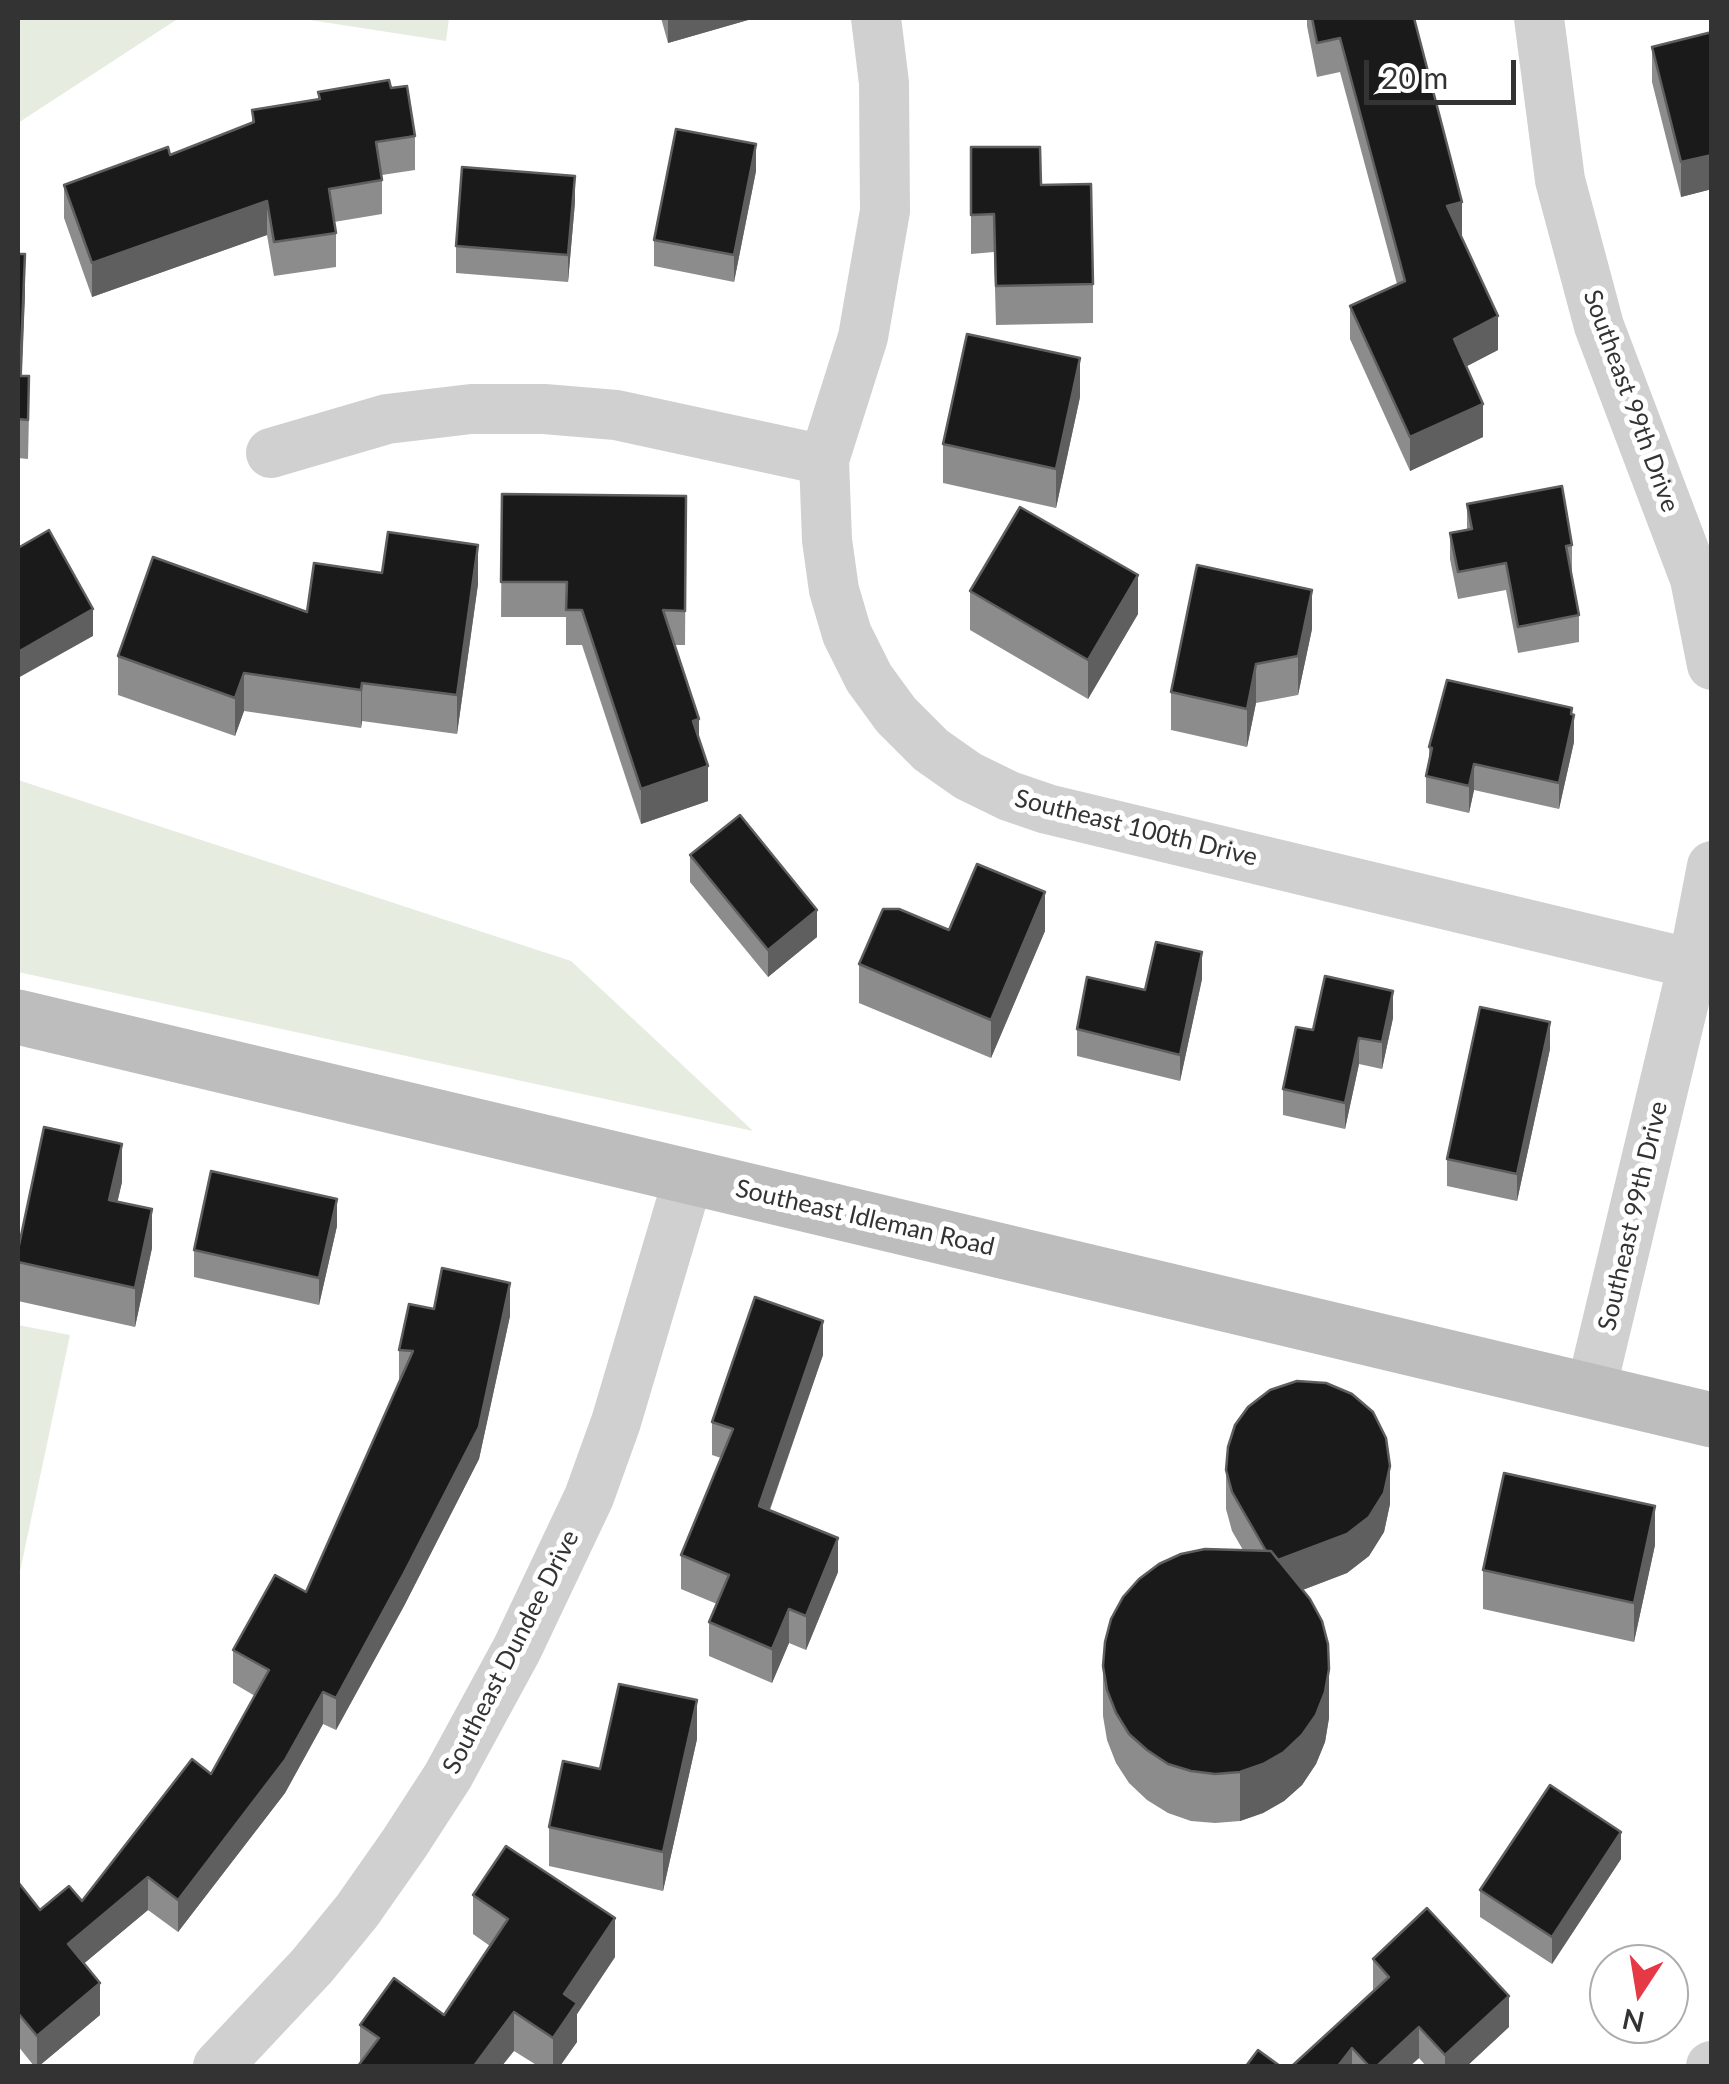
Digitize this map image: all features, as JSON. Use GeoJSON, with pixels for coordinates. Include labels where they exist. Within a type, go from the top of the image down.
{"type":"FeatureCollection","features":[{"type":"Feature","properties":{"kind":"main road","name":"Southeast Idleman Road"},"geometry":{"type":"LineString","coordinates":[[18,1018],[1712,1420]]}},
{"type":"Feature","properties":{"kind":"street","name":"Southeast 100th Drive"},"geometry":{"type":"LineString","coordinates":[[876,18],[884,83],[885,211],[863,337],[824,460],[834,590],[847,634],[869,678],[896,716],[932,750],[968,776],[1009,796],[1047,808],[1694,964]]}},
{"type":"Feature","properties":{"kind":"street","name":"Southeast 99th Drive"},"geometry":{"type":"LineString","coordinates":[[1540,18],[1560,180],[1600,326],[1695,579],[1712,665]]}},
{"type":"Feature","properties":{"kind":"street"},"geometry":{"type":"LineString","coordinates":[[272,453],[387,419],[471,409],[544,408],[616,415],[824,460]]}},
{"type":"Feature","properties":{"kind":"street","name":"Southeast 99th Drive"},"geometry":{"type":"LineString","coordinates":[[1591,1390],[1694,964],[1712,866]]}},
{"type":"Feature","properties":{"kind":"street","name":"Southeast Dundee Drive"},"geometry":{"type":"LineString","coordinates":[[218,2066],[312,1966],[357,1911],[448,1776],[517,1650],[600,1467],[688,1176]]}},
{"type":"Feature","properties":{"kind":"shaded area"},"geometry":{"type":"Polygon","coordinates":[[[18,18],[179,18],[18,123],[18,18]]]}},
{"type":"Feature","properties":{"kind":"shaded area"},"geometry":{"type":"Polygon","coordinates":[[[297,18],[449,18],[446,41],[297,18]]]}},
{"type":"Feature","properties":{"kind":"shaded area"},"geometry":{"type":"Polygon","coordinates":[[[18,780],[571,961],[753,1131],[18,972],[18,780]]]}},
{"type":"Feature","properties":{"kind":"shaded area"},"geometry":{"type":"Polygon","coordinates":[[[18,1325],[70,1335],[18,1581],[18,1325]]]}},
{"type":"Feature","properties":{"kind":"building"},"geometry":{"type":"Polygon","coordinates":[[[1312,18],[1414,18],[1462,202],[1447,206],[1498,316],[1454,339],[1483,404],[1410,437],[1350,306],[1405,281],[1340,38],[1317,43],[1312,18]]]}},
{"type":"Feature","properties":{"kind":"building"},"geometry":{"type":"Polygon","coordinates":[[[1712,32],[1712,155],[1681,162],[1652,47],[1712,32]]]}},
{"type":"Feature","properties":{"kind":"building"},"geometry":{"type":"Polygon","coordinates":[[[389,80],[391,88],[407,86],[415,136],[376,142],[382,180],[329,189],[336,233],[274,242],[267,201],[92,263],[64,185],[168,147],[170,155],[254,122],[252,110],[320,99],[318,92],[389,80]]]}},
{"type":"Feature","properties":{"kind":"building"},"geometry":{"type":"Polygon","coordinates":[[[676,129],[756,144],[734,255],[654,240],[676,129]]]}},
{"type":"Feature","properties":{"kind":"building"},"geometry":{"type":"Polygon","coordinates":[[[971,147],[1040,147],[1041,185],[1091,184],[1093,284],[996,286],[994,214],[971,215],[971,147]]]}},
{"type":"Feature","properties":{"kind":"building"},"geometry":{"type":"Polygon","coordinates":[[[462,167],[575,176],[568,255],[456,246],[462,167]]]}},
{"type":"Feature","properties":{"kind":"building"},"geometry":{"type":"Polygon","coordinates":[[[18,254],[25,254],[20,376],[29,376],[28,420],[18,419],[18,254]]]}},
{"type":"Feature","properties":{"kind":"building"},"geometry":{"type":"Polygon","coordinates":[[[967,334],[1080,358],[1056,469],[943,444],[967,334]]]}},
{"type":"Feature","properties":{"kind":"building"},"geometry":{"type":"Polygon","coordinates":[[[1562,486],[1572,545],[1566,546],[1579,615],[1518,627],[1506,563],[1458,572],[1450,533],[1472,529],[1467,504],[1562,486]]]}},
{"type":"Feature","properties":{"kind":"building"},"geometry":{"type":"Polygon","coordinates":[[[502,494],[686,496],[685,611],[663,610],[699,719],[693,721],[708,766],[641,789],[582,610],[566,610],[567,582],[501,582],[502,494]]]}},
{"type":"Feature","properties":{"kind":"building"},"geometry":{"type":"Polygon","coordinates":[[[1020,507],[1138,575],[1088,660],[970,591],[1020,507]]]}},
{"type":"Feature","properties":{"kind":"building"},"geometry":{"type":"Polygon","coordinates":[[[49,530],[93,609],[18,652],[18,548],[49,530]]]}},
{"type":"Feature","properties":{"kind":"building"},"geometry":{"type":"Polygon","coordinates":[[[388,532],[478,545],[457,695],[362,683],[361,690],[244,673],[235,698],[118,656],[153,557],[307,612],[314,563],[382,573],[388,532]]]}},
{"type":"Feature","properties":{"kind":"building"},"geometry":{"type":"Polygon","coordinates":[[[1197,565],[1312,590],[1298,656],[1256,664],[1247,709],[1171,692],[1197,565]]]}},
{"type":"Feature","properties":{"kind":"building"},"geometry":{"type":"Polygon","coordinates":[[[1447,680],[1572,708],[1574,715],[1559,783],[1474,764],[1469,786],[1426,776],[1432,748],[1429,747],[1447,680]]]}},
{"type":"Feature","properties":{"kind":"building"},"geometry":{"type":"Polygon","coordinates":[[[740,815],[817,910],[768,950],[690,855],[740,815]]]}},
{"type":"Feature","properties":{"kind":"building"},"geometry":{"type":"Polygon","coordinates":[[[977,864],[1045,892],[991,1020],[859,964],[883,909],[899,909],[949,930],[977,864]]]}},
{"type":"Feature","properties":{"kind":"building"},"geometry":{"type":"Polygon","coordinates":[[[1156,942],[1202,952],[1180,1055],[1077,1029],[1087,977],[1145,990],[1156,942]]]}},
{"type":"Feature","properties":{"kind":"building"},"geometry":{"type":"Polygon","coordinates":[[[1325,976],[1393,991],[1382,1042],[1359,1038],[1345,1103],[1283,1089],[1296,1027],[1313,1030],[1325,976]]]}},
{"type":"Feature","properties":{"kind":"building"},"geometry":{"type":"Polygon","coordinates":[[[1480,1007],[1550,1022],[1517,1174],[1447,1159],[1480,1007]]]}},
{"type":"Feature","properties":{"kind":"building"},"geometry":{"type":"Polygon","coordinates":[[[44,1127],[122,1144],[109,1200],[152,1209],[135,1288],[18,1262],[44,1127]]]}},
{"type":"Feature","properties":{"kind":"building"},"geometry":{"type":"Polygon","coordinates":[[[211,1171],[337,1199],[319,1278],[194,1250],[211,1171]]]}},
{"type":"Feature","properties":{"kind":"building"},"geometry":{"type":"Polygon","coordinates":[[[442,1268],[510,1283],[479,1427],[404,1573],[336,1698],[323,1692],[285,1760],[178,1900],[148,1877],[68,1944],[100,1983],[37,2036],[18,2013],[18,1882],[40,1910],[69,1886],[82,1901],[192,1759],[211,1774],[269,1670],[233,1650],[275,1575],[306,1592],[413,1351],[399,1350],[409,1304],[434,1309],[442,1268]]]}},
{"type":"Feature","properties":{"kind":"building"},"geometry":{"type":"Polygon","coordinates":[[[755,1297],[823,1321],[759,1506],[838,1538],[806,1616],[789,1609],[772,1649],[709,1622],[729,1575],[681,1555],[733,1429],[712,1422],[755,1297]]]}},
{"type":"Feature","properties":{"kind":"building"},"geometry":{"type":"Polygon","coordinates":[[[1297,1381],[1326,1383],[1352,1394],[1373,1412],[1386,1438],[1390,1466],[1384,1493],[1369,1517],[1347,1534],[1278,1560],[1266,1551],[1232,1492],[1226,1470],[1228,1447],[1235,1425],[1248,1407],[1270,1390],[1297,1381]]]}},
{"type":"Feature","properties":{"kind":"building"},"geometry":{"type":"Polygon","coordinates":[[[1504,1473],[1655,1506],[1634,1603],[1483,1570],[1504,1473]]]}},
{"type":"Feature","properties":{"kind":"building"},"geometry":{"type":"Polygon","coordinates":[[[1205,1549],[1271,1551],[1310,1599],[1328,1644],[1329,1669],[1316,1715],[1284,1752],[1240,1772],[1191,1771],[1168,1764],[1147,1750],[1129,1734],[1116,1713],[1103,1666],[1111,1619],[1123,1597],[1159,1564],[1205,1549]]]}},
{"type":"Feature","properties":{"kind":"building"},"geometry":{"type":"Polygon","coordinates":[[[619,1684],[697,1700],[663,1852],[549,1827],[563,1761],[600,1769],[619,1684]]]}},
{"type":"Feature","properties":{"kind":"building"},"geometry":{"type":"Polygon","coordinates":[[[1550,1785],[1621,1832],[1552,1937],[1480,1890],[1550,1785]]]}},
{"type":"Feature","properties":{"kind":"building"},"geometry":{"type":"Polygon","coordinates":[[[506,1846],[615,1918],[564,1994],[577,2003],[553,2038],[514,2012],[474,2066],[358,2066],[379,2038],[360,2025],[394,1978],[444,2015],[508,1919],[473,1895],[506,1846]]]}},
{"type":"Feature","properties":{"kind":"building"},"geometry":{"type":"Polygon","coordinates":[[[1427,1908],[1509,1996],[1445,2055],[1419,2027],[1377,2066],[1369,2066],[1352,2048],[1338,2066],[1292,2066],[1389,1977],[1373,1959],[1427,1908]]]}},
{"type":"Feature","properties":{"kind":"building"},"geometry":{"type":"Polygon","coordinates":[[[1258,2050],[1280,2066],[1246,2066],[1258,2050]]]}}]}
